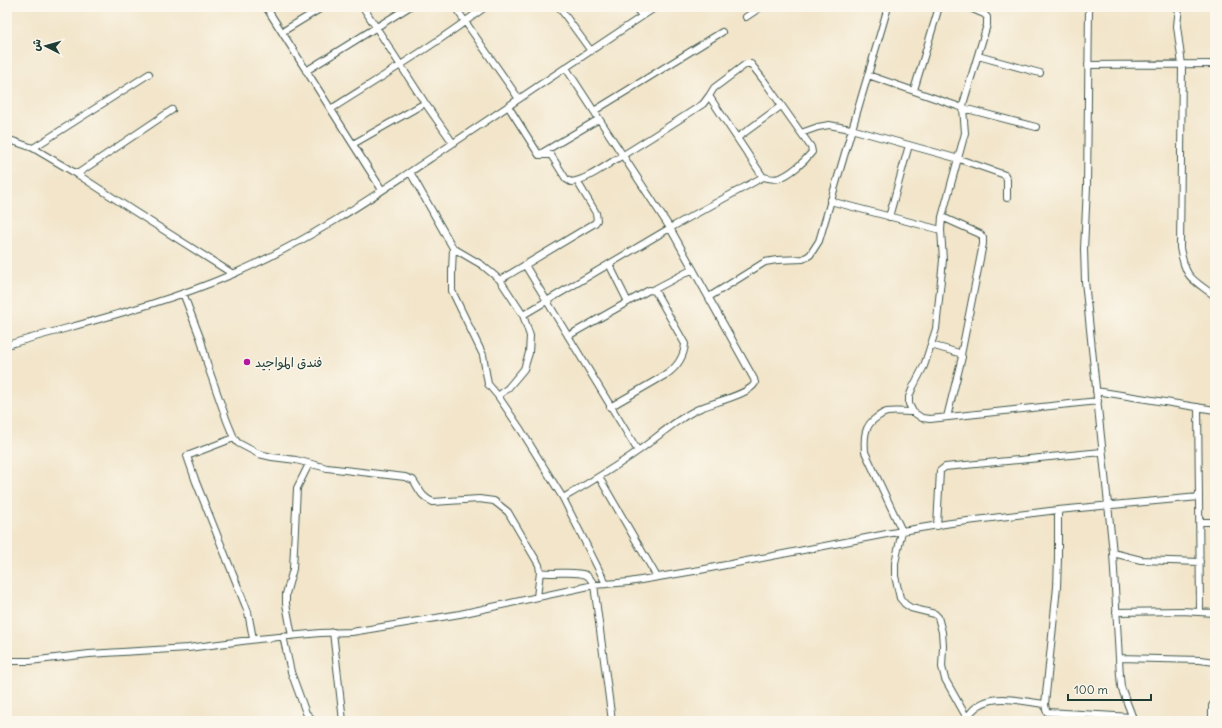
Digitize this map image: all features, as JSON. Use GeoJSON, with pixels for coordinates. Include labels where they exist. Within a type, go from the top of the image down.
{"type":"FeatureCollection","features":[{"type":"Feature","properties":{"kind":"street"},"geometry":{"type":"LineString","coordinates":[[266,7],[382,190]]}},
{"type":"Feature","properties":{"kind":"street"},"geometry":{"type":"LineString","coordinates":[[282,32],[323,7]]}},
{"type":"Feature","properties":{"kind":"street"},"geometry":{"type":"LineString","coordinates":[[363,7],[425,103],[453,143]]}},
{"type":"Feature","properties":{"kind":"street"},"geometry":{"type":"LineString","coordinates":[[306,71],[376,26],[409,7]]}},
{"type":"Feature","properties":{"kind":"street"},"geometry":{"type":"LineString","coordinates":[[455,7],[519,99]]}},
{"type":"Feature","properties":{"kind":"street"},"geometry":{"type":"LineString","coordinates":[[331,109],[401,65],[485,7]]}},
{"type":"Feature","properties":{"kind":"street"},"geometry":{"type":"LineString","coordinates":[[635,7],[642,16]]}},
{"type":"Feature","properties":{"kind":"street"},"geometry":{"type":"LineString","coordinates":[[7,345],[183,293],[233,274],[314,233],[410,172],[656,7]]}},
{"type":"Feature","properties":{"kind":"street"},"geometry":{"type":"LineString","coordinates":[[746,17],[762,7]]}},
{"type":"Feature","properties":{"kind":"street"},"geometry":{"type":"LineString","coordinates":[[709,297],[765,262],[803,259],[810,255],[819,241],[888,7]]}},
{"type":"Feature","properties":{"kind":"street"},"geometry":{"type":"LineString","coordinates":[[914,90],[939,7]]}},
{"type":"Feature","properties":{"kind":"street"},"geometry":{"type":"LineString","coordinates":[[913,412],[909,404],[909,397],[924,366],[936,329],[943,260],[941,230],[942,216],[965,133],[966,124],[963,108],[964,101],[987,25],[987,18],[984,14],[968,7]]}},
{"type":"Feature","properties":{"kind":"street"},"geometry":{"type":"LineString","coordinates":[[1058,510],[1057,587],[1045,704],[1046,710],[1047,712],[1133,719],[1122,687],[1113,553],[1085,281],[1084,249],[1087,187],[1089,7]]}},
{"type":"Feature","properties":{"kind":"street"},"geometry":{"type":"LineString","coordinates":[[1179,7],[1177,26],[1182,65],[1180,248],[1185,270],[1190,278],[1215,296]]}},
{"type":"Feature","properties":{"kind":"street"},"geometry":{"type":"LineString","coordinates":[[561,8],[591,51]]}},
{"type":"Feature","properties":{"kind":"street"},"geometry":{"type":"LineString","coordinates":[[594,111],[722,32]]}},
{"type":"Feature","properties":{"kind":"street"},"geometry":{"type":"LineString","coordinates":[[978,56],[1040,73]]}},
{"type":"Feature","properties":{"kind":"street"},"geometry":{"type":"LineString","coordinates":[[539,155],[551,155],[566,179],[571,182],[577,182],[623,156],[704,104],[709,96],[714,88],[746,64],[750,63],[811,147],[812,152],[809,157],[798,167],[781,178],[770,179],[763,177],[709,96]]}},
{"type":"Feature","properties":{"kind":"street"},"geometry":{"type":"LineString","coordinates":[[1088,64],[1215,64]]}},
{"type":"Feature","properties":{"kind":"street"},"geometry":{"type":"LineString","coordinates":[[563,498],[599,478],[682,419],[703,407],[722,401],[753,386],[754,379],[670,228],[566,68]]}},
{"type":"Feature","properties":{"kind":"street"},"geometry":{"type":"LineString","coordinates":[[33,148],[149,74]]}},
{"type":"Feature","properties":{"kind":"street"},"geometry":{"type":"LineString","coordinates":[[868,75],[963,108],[1036,127]]}},
{"type":"Feature","properties":{"kind":"street"},"geometry":{"type":"LineString","coordinates":[[353,144],[425,103]]}},
{"type":"Feature","properties":{"kind":"street"},"geometry":{"type":"LineString","coordinates":[[508,106],[539,155]]}},
{"type":"Feature","properties":{"kind":"street"},"geometry":{"type":"LineString","coordinates":[[737,138],[781,106]]}},
{"type":"Feature","properties":{"kind":"street"},"geometry":{"type":"LineString","coordinates":[[77,174],[172,110]]}},
{"type":"Feature","properties":{"kind":"street"},"geometry":{"type":"LineString","coordinates":[[539,155],[599,119]]}},
{"type":"Feature","properties":{"kind":"street"},"geometry":{"type":"LineString","coordinates":[[801,134],[818,127],[829,125],[851,129],[959,159],[1004,174],[1007,180],[1007,198]]}},
{"type":"Feature","properties":{"kind":"street"},"geometry":{"type":"LineString","coordinates":[[7,139],[33,148],[77,174],[233,274]]}},
{"type":"Feature","properties":{"kind":"street"},"geometry":{"type":"LineString","coordinates":[[889,217],[909,145]]}},
{"type":"Feature","properties":{"kind":"street"},"geometry":{"type":"LineString","coordinates":[[410,172],[453,248],[482,265],[500,280],[523,315],[530,336],[529,353],[524,369],[508,388],[498,396]]}},
{"type":"Feature","properties":{"kind":"street"},"geometry":{"type":"LineString","coordinates":[[523,315],[670,228],[763,177]]}},
{"type":"Feature","properties":{"kind":"street"},"geometry":{"type":"LineString","coordinates":[[500,280],[595,223],[597,220],[596,213],[577,182]]}},
{"type":"Feature","properties":{"kind":"street"},"geometry":{"type":"LineString","coordinates":[[830,201],[941,230]]}},
{"type":"Feature","properties":{"kind":"street"},"geometry":{"type":"LineString","coordinates":[[942,216],[980,234],[983,238],[961,355],[962,357],[947,417]]}},
{"type":"Feature","properties":{"kind":"street"},"geometry":{"type":"LineString","coordinates":[[453,248],[452,291],[483,355],[488,384],[521,430],[563,498],[606,584]]}},
{"type":"Feature","properties":{"kind":"street"},"geometry":{"type":"LineString","coordinates":[[609,264],[628,302]]}},
{"type":"Feature","properties":{"kind":"street"},"geometry":{"type":"LineString","coordinates":[[525,265],[638,451]]}},
{"type":"Feature","properties":{"kind":"street"},"geometry":{"type":"LineString","coordinates":[[568,336],[649,290],[653,290],[693,268]]}},
{"type":"Feature","properties":{"kind":"street"},"geometry":{"type":"LineString","coordinates":[[610,407],[673,370],[682,356],[685,344],[655,291],[653,290]]}},
{"type":"Feature","properties":{"kind":"street"},"geometry":{"type":"LineString","coordinates":[[183,293],[201,340],[208,367],[234,438],[241,445],[259,454],[296,460],[327,468],[405,477],[413,480],[422,496],[433,502],[491,500],[508,512],[539,565],[540,572],[537,597]]}},
{"type":"Feature","properties":{"kind":"street"},"geometry":{"type":"LineString","coordinates":[[931,345],[959,353],[961,355]]}},
{"type":"Feature","properties":{"kind":"street"},"geometry":{"type":"LineString","coordinates":[[1096,391],[1215,410]]}},
{"type":"Feature","properties":{"kind":"street"},"geometry":{"type":"LineString","coordinates":[[968,719],[945,679],[942,668],[942,632],[938,617],[935,614],[911,608],[900,598],[895,576],[895,562],[902,531],[865,452],[864,440],[867,428],[873,420],[883,413],[889,412],[913,412],[925,418],[947,417],[1098,401]]}},
{"type":"Feature","properties":{"kind":"street"},"geometry":{"type":"LineString","coordinates":[[1198,407],[1200,612]]}},
{"type":"Feature","properties":{"kind":"street"},"geometry":{"type":"LineString","coordinates":[[234,438],[187,456],[216,534],[248,612],[253,639]]}},
{"type":"Feature","properties":{"kind":"street"},"geometry":{"type":"LineString","coordinates":[[937,526],[940,471],[945,467],[1102,452]]}},
{"type":"Feature","properties":{"kind":"street"},"geometry":{"type":"LineString","coordinates":[[292,636],[286,612],[286,594],[293,569],[296,488],[309,464]]}},
{"type":"Feature","properties":{"kind":"street"},"geometry":{"type":"LineString","coordinates":[[599,478],[657,577]]}},
{"type":"Feature","properties":{"kind":"street"},"geometry":{"type":"LineString","coordinates":[[7,661],[30,661],[89,654],[188,648],[283,636],[352,632],[460,614],[594,585],[657,577],[736,564],[902,531],[1058,510],[1199,497]]}},
{"type":"Feature","properties":{"kind":"street"},"geometry":{"type":"LineString","coordinates":[[1200,522],[1215,522]]}},
{"type":"Feature","properties":{"kind":"street"},"geometry":{"type":"LineString","coordinates":[[1113,553],[1140,560],[1200,562]]}},
{"type":"Feature","properties":{"kind":"street"},"geometry":{"type":"LineString","coordinates":[[540,572],[553,574],[569,572],[585,574],[590,578],[594,585],[612,721]]}},
{"type":"Feature","properties":{"kind":"street"},"geometry":{"type":"LineString","coordinates":[[1116,612],[1215,613]]}},
{"type":"Feature","properties":{"kind":"street"},"geometry":{"type":"LineString","coordinates":[[333,632],[343,721]]}},
{"type":"Feature","properties":{"kind":"street"},"geometry":{"type":"LineString","coordinates":[[283,636],[291,672],[303,706],[306,713],[314,721]]}},
{"type":"Feature","properties":{"kind":"street"},"geometry":{"type":"LineString","coordinates":[[1119,658],[1193,659],[1215,662]]}},
{"type":"Feature","properties":{"kind":"street"},"geometry":{"type":"LineString","coordinates":[[968,719],[971,711],[982,702],[992,699],[1045,704]]}},
{"type":"Feature","properties":{"kind":"street"},"geometry":{"type":"LineString","coordinates":[[1212,721],[1212,706],[1215,702]]}},
{"type":"Feature","properties":{"kind":"place","name":"فندق المواجيد"},"geometry":{"type":"Point","coordinates":[247,362]}}]}
